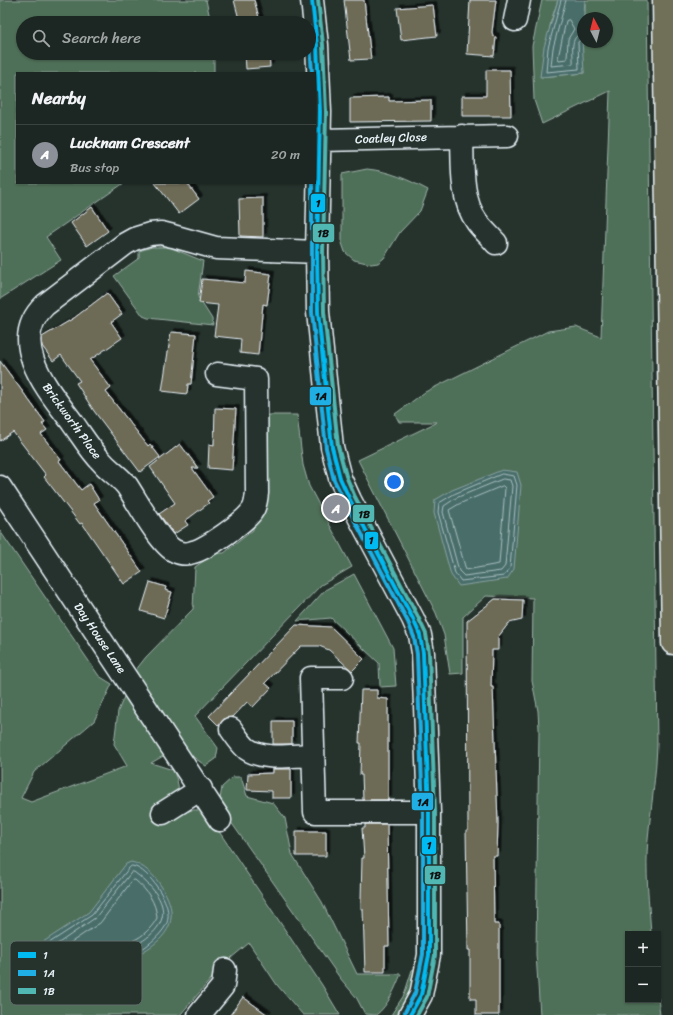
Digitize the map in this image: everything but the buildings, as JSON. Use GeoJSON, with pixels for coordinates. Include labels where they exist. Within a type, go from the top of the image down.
{"type":"FeatureCollection","features":[{"type":"Feature","properties":{"kind":"highway"},"geometry":{"type":"LineString","coordinates":[[664,0],[673,643]]}},
{"type":"Feature","properties":{"kind":"street"},"geometry":{"type":"LineString","coordinates":[[312,0],[314,16]]}},
{"type":"Feature","properties":{"kind":"street"},"geometry":{"type":"LineString","coordinates":[[316,36],[320,140],[317,252],[320,342],[334,458],[350,500],[420,635],[425,676],[429,812],[428,966],[421,995],[410,1015]]}},
{"type":"Feature","properties":{"kind":"street"},"geometry":{"type":"LineString","coordinates":[[462,136],[466,196],[470,209],[477,222],[496,243]]}},
{"type":"Feature","properties":{"kind":"street","name":"Coatley Close"},"geometry":{"type":"LineString","coordinates":[[320,140],[507,136]]}},
{"type":"Feature","properties":{"kind":"street","name":"Brickworth Place"},"geometry":{"type":"LineString","coordinates":[[217,374],[256,379],[255,507],[252,512],[234,528],[201,548],[194,552],[179,553],[167,545],[126,486],[101,462],[57,402],[35,368],[30,351],[30,333],[34,318],[45,306],[119,248],[142,236],[161,233],[216,248],[317,252]]}},
{"type":"Feature","properties":{"kind":"street","name":"Day House Lane"},"geometry":{"type":"LineString","coordinates":[[0,487],[201,789],[220,820]]}},
{"type":"Feature","properties":{"kind":"street"},"geometry":{"type":"LineString","coordinates":[[342,678],[311,678],[315,812],[429,812]]}},
{"type":"Feature","properties":{"kind":"street"},"geometry":{"type":"LineString","coordinates":[[231,730],[246,748],[255,754],[313,755]]}},
{"type":"Feature","properties":{"kind":"street"},"geometry":{"type":"LineString","coordinates":[[163,813],[201,789]]}},
{"type":"Feature","properties":{"kind":"street"},"geometry":{"type":"LineString","coordinates":[[199,1015],[223,986],[225,970]]}},
{"type":"Feature","properties":{"kind":"green space"},"geometry":{"type":"Polygon","coordinates":[[[0,0],[206,0],[209,16],[16,16],[16,60],[214,60],[214,72],[16,72],[16,184],[123,184],[46,237],[61,260],[0,299],[0,0]]]}},
{"type":"Feature","properties":{"kind":"green space"},"geometry":{"type":"Polygon","coordinates":[[[542,0],[558,0],[551,21],[541,77],[584,73],[582,48],[613,48],[613,12],[585,12],[585,0],[647,0],[657,744],[656,768],[647,851],[651,931],[625,931],[625,1003],[659,1003],[660,1015],[540,1015],[536,954],[539,729],[538,711],[532,681],[533,598],[486,596],[463,617],[463,673],[450,674],[444,635],[436,613],[358,460],[437,422],[399,422],[395,414],[425,392],[548,331],[576,327],[601,337],[610,91],[542,124],[534,100],[532,46],[542,0]]]}},
{"type":"Feature","properties":{"kind":"green space"},"geometry":{"type":"Polygon","coordinates":[[[367,169],[399,176],[428,190],[420,211],[400,232],[384,258],[378,263],[371,264],[354,260],[345,252],[342,243],[342,174],[367,169]]]}},
{"type":"Feature","properties":{"kind":"green space"},"geometry":{"type":"Polygon","coordinates":[[[152,247],[169,247],[203,261],[198,297],[212,319],[213,325],[148,318],[143,316],[114,276],[139,258],[139,251],[152,247]]]}},
{"type":"Feature","properties":{"kind":"green space"},"geometry":{"type":"Polygon","coordinates":[[[268,415],[297,415],[303,465],[309,486],[352,567],[321,585],[195,716],[218,748],[216,759],[206,766],[179,747],[151,763],[173,770],[178,784],[179,790],[177,801],[170,821],[191,810],[201,810],[206,812],[322,985],[340,1015],[303,1015],[277,985],[249,943],[225,963],[180,1015],[0,1015],[0,531],[99,676],[112,684],[94,721],[34,772],[21,798],[31,802],[127,766],[114,744],[118,711],[135,671],[146,657],[193,609],[195,567],[215,553],[224,553],[253,530],[252,520],[263,504],[268,415]]]}},
{"type":"Feature","properties":{"kind":"green space"},"geometry":{"type":"Polygon","coordinates":[[[354,574],[393,648],[396,686],[380,687],[379,663],[331,618],[297,621],[325,590],[354,574]]]}},
{"type":"Feature","properties":{"kind":"green space"},"geometry":{"type":"Polygon","coordinates":[[[233,777],[241,777],[247,796],[273,803],[285,818],[292,854],[322,902],[357,974],[401,974],[385,1006],[376,1015],[365,1014],[356,997],[340,978],[219,805],[222,787],[233,777]]]}},
{"type":"Feature","properties":{"kind":"green space"},"geometry":{"type":"Polygon","coordinates":[[[412,970],[416,970],[413,982],[404,1004],[398,1015],[391,1015],[404,995],[412,970]]]}},
{"type":"Feature","properties":{"kind":"water"},"geometry":{"type":"Polygon","coordinates":[[[558,0],[585,0],[584,12],[577,12],[577,48],[583,48],[584,73],[540,77],[544,47],[558,0]]]}},
{"type":"Feature","properties":{"kind":"water"},"geometry":{"type":"Polygon","coordinates":[[[502,470],[517,472],[521,485],[514,569],[507,579],[459,586],[451,575],[434,513],[435,500],[452,490],[502,470]]]}},
{"type":"Feature","properties":{"kind":"water"},"geometry":{"type":"Polygon","coordinates":[[[131,862],[135,863],[148,871],[161,886],[169,903],[171,917],[167,929],[159,940],[142,952],[142,941],[45,941],[89,912],[126,864],[131,862]]]}},
{"type":"Feature","properties":{"kind":"transit line","name":"1"},"geometry":{"type":"LineString","coordinates":[[312,0],[314,16]]}},
{"type":"Feature","properties":{"kind":"transit line","name":"1B"},"geometry":{"type":"LineString","coordinates":[[318,0],[323,45],[326,112],[323,252],[324,312],[338,446],[346,476],[355,497],[418,617],[426,634],[429,653],[435,812],[435,955],[427,997],[417,1015]]}},
{"type":"Feature","properties":{"kind":"transit line","name":"1"},"geometry":{"type":"LineString","coordinates":[[316,36],[320,112],[317,252],[318,312],[332,447],[340,478],[350,500],[413,619],[420,635],[423,653],[429,812],[429,955],[421,995],[410,1015]]}},
{"type":"Feature","properties":{"kind":"transit line","name":"1A"},"geometry":{"type":"LineString","coordinates":[[311,60],[312,72]]}},
{"type":"Feature","properties":{"kind":"transit line","name":"1A"},"geometry":{"type":"LineString","coordinates":[[312,184],[312,312],[326,448],[334,480],[408,622],[414,637],[417,654],[423,812],[423,954],[415,993],[405,1012]]}},
{"type":"Feature","properties":{"kind":"place","name":"Lucknam Crescent"},"geometry":{"type":"Point","coordinates":[336,508]}}]}
